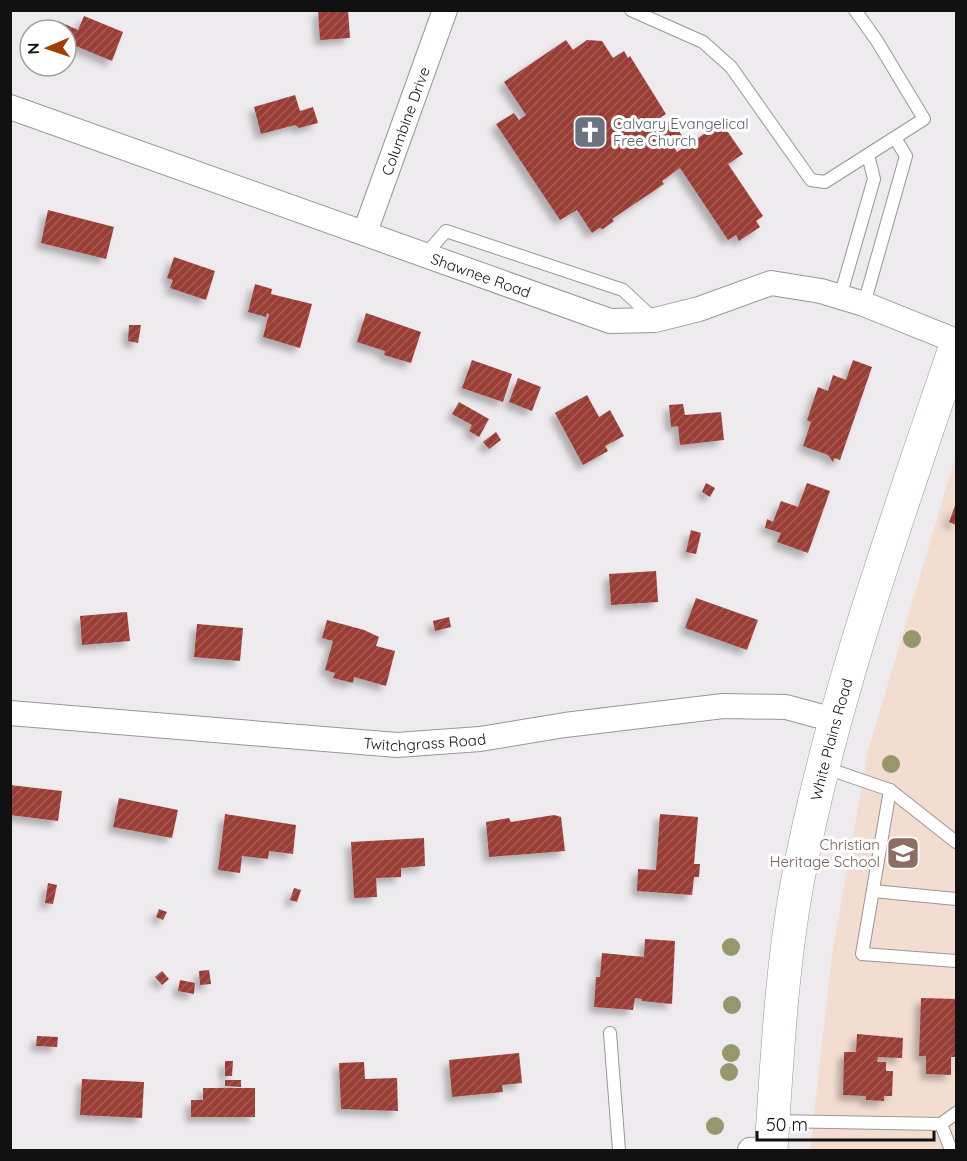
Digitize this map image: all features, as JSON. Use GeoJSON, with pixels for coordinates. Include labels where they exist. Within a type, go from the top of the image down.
{"type":"FeatureCollection","features":[{"type":"Feature","properties":{"kind":"main road","name":"White Plains Road"},"geometry":{"type":"LineString","coordinates":[[767,1143],[797,885],[834,720],[892,533],[957,343]]}},
{"type":"Feature","properties":{"kind":"street","name":"Columbine Drive"},"geometry":{"type":"LineString","coordinates":[[365,232],[445,10]]}},
{"type":"Feature","properties":{"kind":"street","name":"Shawnee Road"},"geometry":{"type":"LineString","coordinates":[[10,107],[610,321],[655,320],[699,309],[771,284],[821,291],[864,304],[957,343]]}},
{"type":"Feature","properties":{"kind":"street","name":"Twitchgrass Road"},"geometry":{"type":"LineString","coordinates":[[10,713],[397,745],[480,739],[565,725],[723,706],[786,707],[834,720]]}},
{"type":"Feature","properties":{"kind":"lane"},"geometry":{"type":"LineString","coordinates":[[630,10],[656,15],[703,42],[731,67],[811,180],[825,182],[924,119],[877,41],[855,10]]}},
{"type":"Feature","properties":{"kind":"lane"},"geometry":{"type":"LineString","coordinates":[[864,304],[906,156],[895,138]]}},
{"type":"Feature","properties":{"kind":"lane"},"geometry":{"type":"LineString","coordinates":[[840,297],[874,179],[868,155]]}},
{"type":"Feature","properties":{"kind":"lane"},"geometry":{"type":"LineString","coordinates":[[426,254],[446,231],[623,290],[655,320]]}},
{"type":"Feature","properties":{"kind":"lane"},"geometry":{"type":"LineString","coordinates":[[823,767],[890,790],[957,842]]}},
{"type":"Feature","properties":{"kind":"lane"},"geometry":{"type":"LineString","coordinates":[[890,790],[862,954],[957,961]]}},
{"type":"Feature","properties":{"kind":"lane"},"geometry":{"type":"LineString","coordinates":[[873,891],[957,899]]}},
{"type":"Feature","properties":{"kind":"lane"},"geometry":{"type":"LineString","coordinates":[[610,1033],[619,1150]]}},
{"type":"Feature","properties":{"kind":"lane"},"geometry":{"type":"LineString","coordinates":[[767,1143],[941,1124],[957,1113]]}},
{"type":"Feature","properties":{"kind":"lane"},"geometry":{"type":"LineString","coordinates":[[941,1124],[951,1150]]}},
{"type":"Feature","properties":{"kind":"shaded area","name":"Christian Heritage School"},"geometry":{"type":"Polygon","coordinates":[[[956,455],[956,1150],[810,1150],[832,955],[868,751],[956,455]]]}},
{"type":"Feature","properties":{"kind":"building"},"geometry":{"type":"Polygon","coordinates":[[[318,10],[348,10],[350,38],[320,40],[318,10]]]}},
{"type":"Feature","properties":{"kind":"building"},"geometry":{"type":"Polygon","coordinates":[[[84,16],[123,32],[112,61],[78,47],[78,30],[84,16]]]}},
{"type":"Feature","properties":{"kind":"building","name":"Calvary Evangelical Free Church"},"geometry":{"type":"Polygon","coordinates":[[[566,40],[573,50],[587,40],[602,41],[613,58],[624,51],[628,58],[630,56],[666,114],[655,121],[660,127],[671,120],[683,137],[672,144],[677,152],[719,124],[723,125],[743,154],[728,164],[763,216],[756,221],[760,227],[739,241],[736,235],[728,240],[680,168],[662,181],[664,184],[612,219],[614,221],[603,229],[599,228],[592,233],[577,210],[560,220],[496,124],[514,113],[519,120],[526,115],[504,82],[566,40]]]}},
{"type":"Feature","properties":{"kind":"building"},"geometry":{"type":"Polygon","coordinates":[[[295,95],[300,111],[313,107],[318,123],[299,128],[295,125],[261,134],[254,107],[295,95]]]}},
{"type":"Feature","properties":{"kind":"building"},"geometry":{"type":"Polygon","coordinates":[[[48,210],[114,227],[106,259],[41,243],[48,210]]]}},
{"type":"Feature","properties":{"kind":"building"},"geometry":{"type":"Polygon","coordinates":[[[174,257],[215,271],[206,300],[170,288],[173,280],[167,278],[174,257]]]}},
{"type":"Feature","properties":{"kind":"building"},"geometry":{"type":"Polygon","coordinates":[[[255,284],[272,289],[271,294],[312,304],[300,348],[263,337],[269,314],[267,313],[266,317],[248,312],[255,284]]]}},
{"type":"Feature","properties":{"kind":"building"},"geometry":{"type":"Polygon","coordinates":[[[366,313],[421,332],[411,363],[384,355],[385,351],[357,342],[366,313]]]}},
{"type":"Feature","properties":{"kind":"building"},"geometry":{"type":"Polygon","coordinates":[[[129,325],[141,325],[138,343],[128,341],[129,325]]]}},
{"type":"Feature","properties":{"kind":"building"},"geometry":{"type":"Polygon","coordinates":[[[472,360],[512,374],[503,402],[462,388],[472,360]]]}},
{"type":"Feature","properties":{"kind":"building"},"geometry":{"type":"Polygon","coordinates":[[[853,360],[872,367],[840,460],[834,458],[833,462],[828,455],[803,446],[811,422],[807,420],[818,387],[828,391],[833,375],[846,380],[853,360]]]}},
{"type":"Feature","properties":{"kind":"building"},"geometry":{"type":"Polygon","coordinates":[[[518,378],[541,387],[532,411],[509,402],[518,378]]]}},
{"type":"Feature","properties":{"kind":"building"},"geometry":{"type":"Polygon","coordinates":[[[587,395],[599,417],[610,410],[624,436],[605,446],[608,451],[583,465],[555,413],[587,395]]]}},
{"type":"Feature","properties":{"kind":"building"},"geometry":{"type":"Polygon","coordinates":[[[459,402],[489,419],[479,437],[469,431],[472,425],[452,414],[459,402]]]}},
{"type":"Feature","properties":{"kind":"building"},"geometry":{"type":"Polygon","coordinates":[[[683,404],[685,415],[721,412],[724,440],[680,445],[678,426],[671,427],[669,405],[683,404]]]}},
{"type":"Feature","properties":{"kind":"building"},"geometry":{"type":"Polygon","coordinates":[[[496,432],[501,440],[489,449],[483,442],[496,432]]]}},
{"type":"Feature","properties":{"kind":"building"},"geometry":{"type":"Polygon","coordinates":[[[706,483],[715,488],[710,497],[702,492],[706,483]]]}},
{"type":"Feature","properties":{"kind":"building"},"geometry":{"type":"Polygon","coordinates":[[[807,483],[830,491],[808,553],[777,542],[781,533],[765,528],[767,519],[773,522],[781,501],[798,507],[807,483]]]}},
{"type":"Feature","properties":{"kind":"building"},"geometry":{"type":"Polygon","coordinates":[[[956,503],[956,525],[949,522],[956,503]]]}},
{"type":"Feature","properties":{"kind":"building"},"geometry":{"type":"Polygon","coordinates":[[[691,530],[701,533],[696,554],[686,552],[691,530]]]}},
{"type":"Feature","properties":{"kind":"building"},"geometry":{"type":"Polygon","coordinates":[[[656,571],[658,602],[611,605],[609,574],[656,571]]]}},
{"type":"Feature","properties":{"kind":"building"},"geometry":{"type":"Polygon","coordinates":[[[696,598],[758,620],[747,650],[685,628],[696,598]]]}},
{"type":"Feature","properties":{"kind":"building"},"geometry":{"type":"Polygon","coordinates":[[[127,612],[130,641],[82,645],[80,616],[127,612]]]}},
{"type":"Feature","properties":{"kind":"building"},"geometry":{"type":"Polygon","coordinates":[[[449,617],[451,627],[435,631],[433,621],[449,617]]]}},
{"type":"Feature","properties":{"kind":"building"},"geometry":{"type":"Polygon","coordinates":[[[327,620],[364,630],[379,637],[376,646],[395,651],[386,686],[354,677],[353,683],[333,678],[335,673],[325,670],[333,641],[322,638],[327,620]]]}},
{"type":"Feature","properties":{"kind":"building"},"geometry":{"type":"Polygon","coordinates":[[[197,624],[243,628],[240,661],[194,657],[197,624]]]}},
{"type":"Feature","properties":{"kind":"building"},"geometry":{"type":"Polygon","coordinates":[[[10,785],[62,791],[58,821],[10,815],[10,785]]]}},
{"type":"Feature","properties":{"kind":"building"},"geometry":{"type":"Polygon","coordinates":[[[119,798],[178,810],[172,838],[113,827],[119,798]]]}},
{"type":"Feature","properties":{"kind":"building"},"geometry":{"type":"Polygon","coordinates":[[[225,814],[296,825],[293,854],[269,851],[268,859],[242,856],[240,873],[218,870],[225,814]]]}},
{"type":"Feature","properties":{"kind":"building"},"geometry":{"type":"Polygon","coordinates":[[[660,814],[698,817],[694,864],[700,864],[699,877],[694,877],[692,895],[637,891],[638,869],[656,870],[660,814]]]}},
{"type":"Feature","properties":{"kind":"building"},"geometry":{"type":"Polygon","coordinates":[[[554,815],[561,817],[565,851],[489,857],[486,822],[509,818],[511,822],[554,815]]]}},
{"type":"Feature","properties":{"kind":"building"},"geometry":{"type":"Polygon","coordinates":[[[424,838],[425,866],[401,868],[401,877],[376,878],[377,897],[354,898],[351,842],[424,838]]]}},
{"type":"Feature","properties":{"kind":"building"},"geometry":{"type":"Polygon","coordinates":[[[48,883],[57,885],[53,904],[45,903],[48,883]]]}},
{"type":"Feature","properties":{"kind":"building"},"geometry":{"type":"Polygon","coordinates":[[[294,888],[301,890],[297,902],[290,900],[294,888]]]}},
{"type":"Feature","properties":{"kind":"building"},"geometry":{"type":"Polygon","coordinates":[[[159,909],[167,912],[163,920],[156,917],[159,909]]]}},
{"type":"Feature","properties":{"kind":"building"},"geometry":{"type":"Polygon","coordinates":[[[645,939],[675,941],[672,1004],[642,1001],[642,999],[635,998],[633,1010],[594,1007],[596,977],[600,977],[602,953],[644,957],[645,939]]]}},
{"type":"Feature","properties":{"kind":"building"},"geometry":{"type":"Polygon","coordinates":[[[209,970],[211,984],[200,985],[199,971],[209,970]]]}},
{"type":"Feature","properties":{"kind":"building"},"geometry":{"type":"Polygon","coordinates":[[[162,971],[169,979],[162,985],[155,977],[162,971]]]}},
{"type":"Feature","properties":{"kind":"building"},"geometry":{"type":"Polygon","coordinates":[[[180,980],[195,983],[194,994],[178,991],[180,980]]]}},
{"type":"Feature","properties":{"kind":"building"},"geometry":{"type":"Polygon","coordinates":[[[921,998],[956,999],[956,1057],[951,1057],[951,1075],[926,1074],[926,1056],[919,1056],[921,998]]]}},
{"type":"Feature","properties":{"kind":"building"},"geometry":{"type":"Polygon","coordinates":[[[857,1034],[903,1038],[902,1058],[878,1057],[877,1062],[886,1062],[886,1071],[893,1071],[892,1096],[884,1096],[884,1101],[866,1100],[866,1096],[843,1095],[844,1052],[856,1052],[857,1034]]]}},
{"type":"Feature","properties":{"kind":"building"},"geometry":{"type":"Polygon","coordinates":[[[37,1036],[58,1037],[57,1047],[36,1046],[37,1036]]]}},
{"type":"Feature","properties":{"kind":"building"},"geometry":{"type":"Polygon","coordinates":[[[519,1053],[522,1083],[502,1085],[503,1092],[452,1097],[449,1060],[519,1053]]]}},
{"type":"Feature","properties":{"kind":"building"},"geometry":{"type":"Polygon","coordinates":[[[225,1061],[233,1061],[232,1076],[225,1076],[225,1061]]]}},
{"type":"Feature","properties":{"kind":"building"},"geometry":{"type":"Polygon","coordinates":[[[364,1062],[365,1079],[397,1078],[398,1111],[341,1109],[339,1063],[364,1062]]]}},
{"type":"Feature","properties":{"kind":"building"},"geometry":{"type":"Polygon","coordinates":[[[82,1079],[144,1082],[142,1118],[80,1115],[82,1079]]]}},
{"type":"Feature","properties":{"kind":"building"},"geometry":{"type":"Polygon","coordinates":[[[225,1080],[241,1080],[241,1087],[225,1086],[225,1080]]]}},
{"type":"Feature","properties":{"kind":"building"},"geometry":{"type":"Polygon","coordinates":[[[203,1088],[255,1088],[255,1117],[191,1117],[191,1100],[203,1100],[203,1088]]]}},
{"type":"Feature","properties":{"kind":"place","name":"Calvary Evangelical Free Church"},"geometry":{"type":"Point","coordinates":[590,132]}},
{"type":"Feature","properties":{"kind":"place","name":"Christian Heritage School"},"geometry":{"type":"Point","coordinates":[903,853]}}]}
